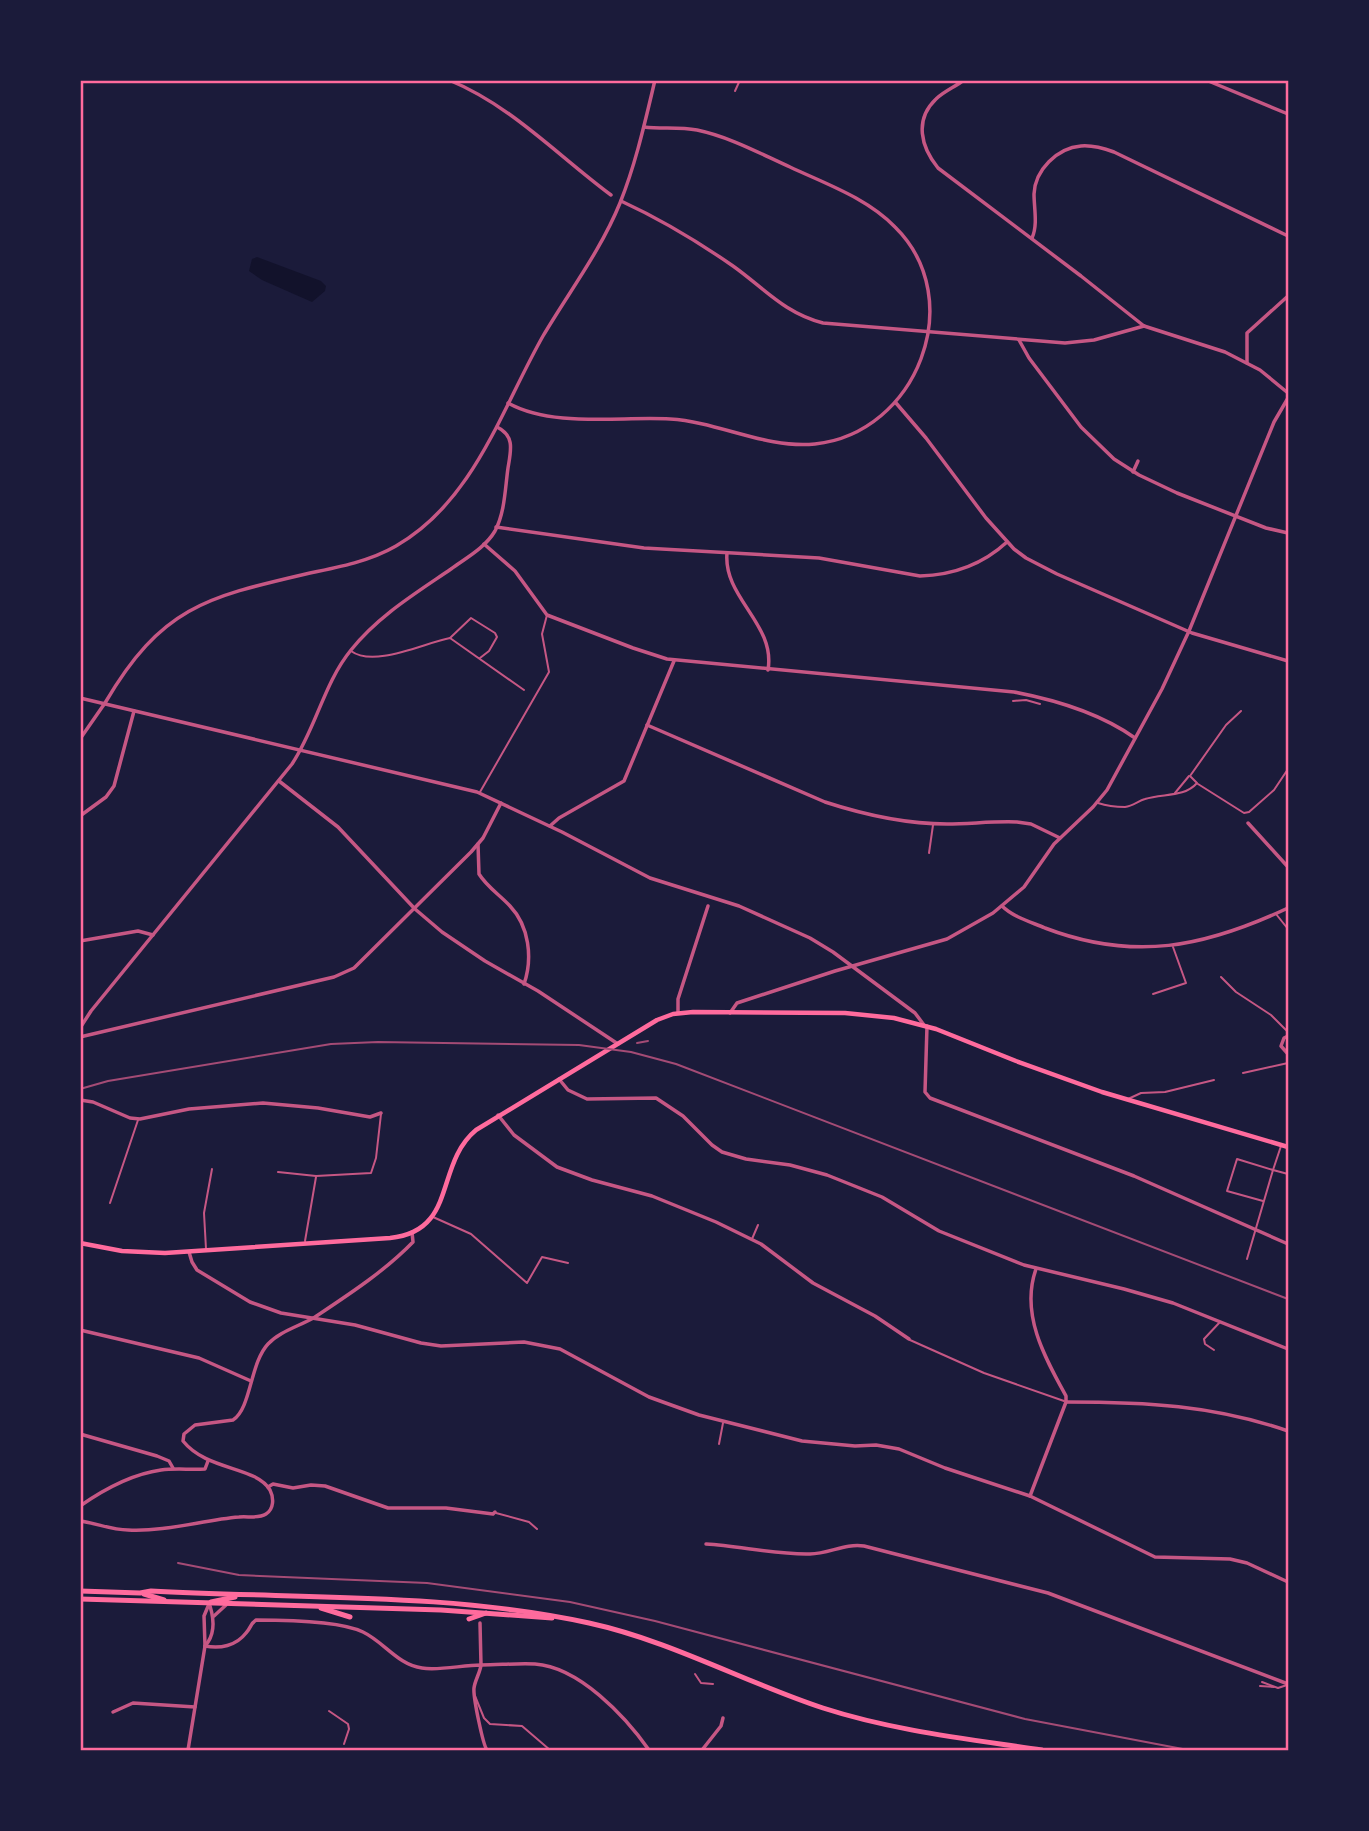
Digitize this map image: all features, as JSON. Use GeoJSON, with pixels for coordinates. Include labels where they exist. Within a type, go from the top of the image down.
{"type":"FeatureCollection","features":[{"type":"Feature","properties":{"kind":"highway"},"geometry":{"type":"LineString","coordinates":[[80,1591],[141,1593],[166,1601]]}},
{"type":"Feature","properties":{"kind":"highway"},"geometry":{"type":"LineString","coordinates":[[141,1593],[151,1591],[467,1603],[538,1612],[638,1636],[792,1696],[861,1719],[1042,1751]]}},
{"type":"Feature","properties":{"kind":"highway"},"geometry":{"type":"LineString","coordinates":[[209,1604],[245,1594]]}},
{"type":"Feature","properties":{"kind":"highway"},"geometry":{"type":"LineString","coordinates":[[80,1599],[489,1612],[559,1618]]}},
{"type":"Feature","properties":{"kind":"highway"},"geometry":{"type":"LineString","coordinates":[[318,1607],[350,1617]]}},
{"type":"Feature","properties":{"kind":"highway"},"geometry":{"type":"LineString","coordinates":[[469,1619],[489,1612]]}},
{"type":"Feature","properties":{"kind":"main road"},"geometry":{"type":"LineString","coordinates":[[80,1243],[144,1253],[189,1252],[396,1237],[412,1233],[432,1217],[440,1204],[450,1166],[460,1147],[476,1130],[657,1020],[678,1013],[861,1013],[926,1026],[1044,1072],[1127,1100],[1289,1147]]}},
{"type":"Feature","properties":{"kind":"street"},"geometry":{"type":"LineString","coordinates":[[449,80],[512,115],[611,195]]}},
{"type":"Feature","properties":{"kind":"street"},"geometry":{"type":"LineString","coordinates":[[80,739],[130,664],[148,643],[167,625],[194,608],[235,591],[364,559],[390,549],[437,515],[473,468],[537,348],[608,228],[621,201],[644,127],[655,80]]}},
{"type":"Feature","properties":{"kind":"street"},"geometry":{"type":"LineString","coordinates":[[964,80],[940,95],[927,110],[923,127],[924,146],[928,155],[944,173],[1144,326]]}},
{"type":"Feature","properties":{"kind":"street"},"geometry":{"type":"LineString","coordinates":[[1206,80],[1289,114]]}},
{"type":"Feature","properties":{"kind":"street"},"geometry":{"type":"LineString","coordinates":[[509,403],[521,409],[561,417],[690,421],[800,445],[822,443],[850,435],[875,420],[896,403],[916,374],[928,333],[928,293],[916,255],[901,233],[881,214],[856,198],[741,144],[695,130],[644,127]]}},
{"type":"Feature","properties":{"kind":"street"},"geometry":{"type":"LineString","coordinates":[[1032,238],[1035,228],[1034,192],[1041,172],[1062,152],[1084,146],[1097,146],[1114,152],[1289,236]]}},
{"type":"Feature","properties":{"kind":"street"},"geometry":{"type":"LineString","coordinates":[[621,201],[713,251],[799,316],[831,325],[1077,343],[1144,326],[1217,349],[1247,363],[1289,395],[1278,414],[1167,679],[1110,785],[1097,803],[1060,838],[1030,881],[1002,906],[968,929],[940,942],[851,966],[737,1003],[730,1013]]}},
{"type":"Feature","properties":{"kind":"street"},"geometry":{"type":"LineString","coordinates":[[1247,363],[1247,333],[1289,296]]}},
{"type":"Feature","properties":{"kind":"street"},"geometry":{"type":"LineString","coordinates":[[1020,340],[1029,358],[1083,431],[1114,459],[1157,484],[1235,516],[1289,533]]}},
{"type":"Feature","properties":{"kind":"street"},"geometry":{"type":"LineString","coordinates":[[896,403],[1007,542],[1035,563],[1189,631],[1289,661]]}},
{"type":"Feature","properties":{"kind":"street"},"geometry":{"type":"LineString","coordinates":[[80,1028],[302,749],[335,675],[351,650],[375,624],[484,544],[496,527],[504,499],[511,444],[508,436],[497,426]]}},
{"type":"Feature","properties":{"kind":"street"},"geometry":{"type":"LineString","coordinates":[[1133,472],[1138,460]]}},
{"type":"Feature","properties":{"kind":"street"},"geometry":{"type":"LineString","coordinates":[[496,527],[598,543],[819,558],[920,576],[964,569],[983,560],[1007,542]]}},
{"type":"Feature","properties":{"kind":"street"},"geometry":{"type":"LineString","coordinates":[[484,544],[515,571],[547,615],[633,649],[674,661],[1014,692],[1094,715],[1120,727],[1135,738]]}},
{"type":"Feature","properties":{"kind":"street"},"geometry":{"type":"LineString","coordinates":[[727,552],[730,580],[765,636],[768,670]]}},
{"type":"Feature","properties":{"kind":"street"},"geometry":{"type":"LineString","coordinates":[[551,826],[559,818],[624,781],[674,661]]}},
{"type":"Feature","properties":{"kind":"street"},"geometry":{"type":"LineString","coordinates":[[80,698],[480,793],[551,826],[650,878],[728,902],[768,918],[817,942],[915,1013],[926,1026],[925,1092],[930,1098],[1126,1173],[1289,1244]]}},
{"type":"Feature","properties":{"kind":"street"},"geometry":{"type":"LineString","coordinates":[[80,816],[106,797],[114,786],[134,710]]}},
{"type":"Feature","properties":{"kind":"street"},"geometry":{"type":"LineString","coordinates":[[646,725],[825,802],[881,818],[933,824],[1017,822],[1031,824],[1060,838]]}},
{"type":"Feature","properties":{"kind":"street"},"geometry":{"type":"LineString","coordinates":[[279,781],[338,827],[415,909],[459,943],[618,1044]]}},
{"type":"Feature","properties":{"kind":"street"},"geometry":{"type":"LineString","coordinates":[[80,1037],[339,975],[354,968],[478,844],[501,803]]}},
{"type":"Feature","properties":{"kind":"street"},"geometry":{"type":"LineString","coordinates":[[1248,823],[1289,867]]}},
{"type":"Feature","properties":{"kind":"street"},"geometry":{"type":"LineString","coordinates":[[478,844],[478,874],[514,911],[526,934],[528,960],[524,984]]}},
{"type":"Feature","properties":{"kind":"street"},"geometry":{"type":"LineString","coordinates":[[678,1013],[678,999],[708,906]]}},
{"type":"Feature","properties":{"kind":"street"},"geometry":{"type":"LineString","coordinates":[[1002,906],[1043,927],[1095,943],[1136,948],[1173,946],[1229,933],[1289,908]]}},
{"type":"Feature","properties":{"kind":"street"},"geometry":{"type":"LineString","coordinates":[[80,942],[138,931],[153,935]]}},
{"type":"Feature","properties":{"kind":"street"},"geometry":{"type":"LineString","coordinates":[[1289,1034],[1281,1046],[1289,1054]]}},
{"type":"Feature","properties":{"kind":"street"},"geometry":{"type":"LineString","coordinates":[[559,1079],[568,1090],[587,1099],[656,1098],[683,1116],[712,1146],[722,1152],[827,1175],[882,1197],[939,1231],[1036,1269],[1141,1294],[1220,1321],[1289,1349]]}},
{"type":"Feature","properties":{"kind":"street"},"geometry":{"type":"LineString","coordinates":[[80,1100],[93,1102],[138,1119],[200,1107],[263,1103],[318,1108],[370,1117],[381,1112]]}},
{"type":"Feature","properties":{"kind":"street"},"geometry":{"type":"LineString","coordinates":[[498,1115],[514,1135],[557,1167],[574,1175],[685,1208],[751,1240],[813,1283],[875,1316],[909,1339]]}},
{"type":"Feature","properties":{"kind":"street"},"geometry":{"type":"LineString","coordinates":[[80,1521],[121,1530],[138,1530],[268,1513],[272,1496],[268,1487],[248,1474],[208,1461],[189,1449],[183,1441],[184,1434],[195,1425],[238,1417],[244,1408],[258,1358],[267,1344],[315,1317],[396,1258],[413,1242],[412,1233]]}},
{"type":"Feature","properties":{"kind":"street"},"geometry":{"type":"LineString","coordinates":[[189,1252],[197,1270],[250,1302],[281,1312],[315,1317],[441,1346],[524,1342],[548,1346],[568,1353],[649,1397],[724,1422],[802,1441],[888,1447],[1030,1496],[1156,1557],[1230,1559],[1288,1580]]}},
{"type":"Feature","properties":{"kind":"street"},"geometry":{"type":"LineString","coordinates":[[1030,1496],[1066,1402],[1066,1396],[1048,1363],[1037,1334],[1031,1303],[1036,1269]]}},
{"type":"Feature","properties":{"kind":"street"},"geometry":{"type":"LineString","coordinates":[[80,1330],[199,1358],[251,1381]]}},
{"type":"Feature","properties":{"kind":"street"},"geometry":{"type":"LineString","coordinates":[[1066,1402],[1131,1402],[1184,1406],[1235,1415],[1289,1432]]}},
{"type":"Feature","properties":{"kind":"street"},"geometry":{"type":"LineString","coordinates":[[80,1434],[157,1456],[169,1461],[173,1468]]}},
{"type":"Feature","properties":{"kind":"street"},"geometry":{"type":"LineString","coordinates":[[80,1506],[111,1486],[158,1470],[205,1469],[208,1461]]}},
{"type":"Feature","properties":{"kind":"street"},"geometry":{"type":"LineString","coordinates":[[268,1487],[273,1484],[293,1488],[325,1486],[388,1508],[446,1508],[493,1514],[495,1512]]}},
{"type":"Feature","properties":{"kind":"street"},"geometry":{"type":"LineString","coordinates":[[706,1544],[809,1554],[828,1552],[854,1544],[864,1546],[1048,1593],[1288,1684]]}},
{"type":"Feature","properties":{"kind":"street"},"geometry":{"type":"LineString","coordinates":[[205,1646],[210,1640],[214,1616],[209,1604]]}},
{"type":"Feature","properties":{"kind":"street"},"geometry":{"type":"LineString","coordinates":[[188,1751],[205,1646],[204,1616],[209,1604]]}},
{"type":"Feature","properties":{"kind":"street"},"geometry":{"type":"LineString","coordinates":[[214,1616],[226,1605]]}},
{"type":"Feature","properties":{"kind":"street"},"geometry":{"type":"LineString","coordinates":[[205,1646],[226,1647],[244,1636],[256,1620],[323,1624],[363,1632],[414,1667],[430,1669],[465,1665],[536,1664],[560,1670],[577,1679],[612,1708],[649,1751]]}},
{"type":"Feature","properties":{"kind":"street"},"geometry":{"type":"LineString","coordinates":[[480,1623],[481,1665],[474,1695],[482,1726],[482,1743],[487,1751]]}},
{"type":"Feature","properties":{"kind":"street"},"geometry":{"type":"LineString","coordinates":[[113,1712],[133,1703],[195,1707]]}},
{"type":"Feature","properties":{"kind":"street"},"geometry":{"type":"LineString","coordinates":[[702,1751],[723,1718]]}},
{"type":"Feature","properties":{"kind":"lane"},"geometry":{"type":"LineString","coordinates":[[735,91],[740,80]]}},
{"type":"Feature","properties":{"kind":"lane"},"geometry":{"type":"LineString","coordinates":[[480,793],[549,672],[542,634],[547,615]]}},
{"type":"Feature","properties":{"kind":"lane"},"geometry":{"type":"LineString","coordinates":[[351,650],[363,656],[388,655],[450,638],[471,618],[497,637],[489,651],[479,657]]}},
{"type":"Feature","properties":{"kind":"lane"},"geometry":{"type":"LineString","coordinates":[[450,638],[524,690]]}},
{"type":"Feature","properties":{"kind":"lane"},"geometry":{"type":"LineString","coordinates":[[1013,701],[1026,700],[1040,704]]}},
{"type":"Feature","properties":{"kind":"lane"},"geometry":{"type":"LineString","coordinates":[[1174,794],[1226,725],[1241,711]]}},
{"type":"Feature","properties":{"kind":"lane"},"geometry":{"type":"LineString","coordinates":[[1190,776],[1244,813],[1249,812],[1274,790],[1289,769]]}},
{"type":"Feature","properties":{"kind":"lane"},"geometry":{"type":"LineString","coordinates":[[1097,803],[1127,807],[1144,799],[1187,791],[1197,783]]}},
{"type":"Feature","properties":{"kind":"lane"},"geometry":{"type":"LineString","coordinates":[[929,853],[933,824]]}},
{"type":"Feature","properties":{"kind":"lane"},"geometry":{"type":"LineString","coordinates":[[1276,914],[1289,929]]}},
{"type":"Feature","properties":{"kind":"lane"},"geometry":{"type":"LineString","coordinates":[[1153,994],[1185,983],[1173,946]]}},
{"type":"Feature","properties":{"kind":"lane"},"geometry":{"type":"LineString","coordinates":[[1221,977],[1236,992],[1271,1015],[1289,1034]]}},
{"type":"Feature","properties":{"kind":"lane"},"geometry":{"type":"LineString","coordinates":[[1243,1073],[1289,1063]]}},
{"type":"Feature","properties":{"kind":"lane"},"geometry":{"type":"LineString","coordinates":[[1127,1100],[1141,1093],[1166,1092],[1214,1080]]}},
{"type":"Feature","properties":{"kind":"lane"},"geometry":{"type":"LineString","coordinates":[[278,1172],[316,1176],[366,1175],[373,1171],[381,1112]]}},
{"type":"Feature","properties":{"kind":"lane"},"geometry":{"type":"LineString","coordinates":[[110,1203],[138,1119]]}},
{"type":"Feature","properties":{"kind":"lane"},"geometry":{"type":"LineString","coordinates":[[1247,1259],[1281,1145]]}},
{"type":"Feature","properties":{"kind":"lane"},"geometry":{"type":"LineString","coordinates":[[1263,1201],[1227,1191],[1237,1159],[1289,1174]]}},
{"type":"Feature","properties":{"kind":"lane"},"geometry":{"type":"LineString","coordinates":[[206,1250],[204,1213],[212,1169]]}},
{"type":"Feature","properties":{"kind":"lane"},"geometry":{"type":"LineString","coordinates":[[305,1244],[316,1176]]}},
{"type":"Feature","properties":{"kind":"lane"},"geometry":{"type":"LineString","coordinates":[[432,1217],[471,1234],[527,1283],[542,1257],[568,1263]]}},
{"type":"Feature","properties":{"kind":"lane"},"geometry":{"type":"LineString","coordinates":[[751,1240],[758,1225]]}},
{"type":"Feature","properties":{"kind":"lane"},"geometry":{"type":"LineString","coordinates":[[1214,1350],[1205,1344],[1204,1339],[1220,1321]]}},
{"type":"Feature","properties":{"kind":"lane"},"geometry":{"type":"LineString","coordinates":[[909,1339],[984,1373],[1066,1402]]}},
{"type":"Feature","properties":{"kind":"lane"},"geometry":{"type":"LineString","coordinates":[[719,1444],[724,1422]]}},
{"type":"Feature","properties":{"kind":"lane"},"geometry":{"type":"LineString","coordinates":[[495,1512],[529,1522],[537,1529]]}},
{"type":"Feature","properties":{"kind":"lane"},"geometry":{"type":"LineString","coordinates":[[695,1674],[701,1683],[713,1684]]}},
{"type":"Feature","properties":{"kind":"lane"},"geometry":{"type":"LineString","coordinates":[[1262,1682],[1275,1687]]}},
{"type":"Feature","properties":{"kind":"lane"},"geometry":{"type":"LineString","coordinates":[[1260,1686],[1282,1687],[1288,1684]]}},
{"type":"Feature","properties":{"kind":"lane"},"geometry":{"type":"LineString","coordinates":[[474,1695],[484,1718],[490,1724],[522,1726],[550,1751]]}},
{"type":"Feature","properties":{"kind":"lane"},"geometry":{"type":"LineString","coordinates":[[329,1711],[348,1724],[349,1730],[344,1744]]}},
{"type":"Feature","properties":{"kind":"shaded area"},"geometry":{"type":"Polygon","coordinates":[[[257,257],[321,281],[326,286],[325,291],[312,302],[262,280],[249,271],[252,259],[257,257]]]}},
{"type":"Feature","properties":{"kind":"tram line"},"geometry":{"type":"LineString","coordinates":[[637,1043],[648,1041]]}},
{"type":"Feature","properties":{"kind":"tram line"},"geometry":{"type":"LineString","coordinates":[[80,1089],[108,1081],[331,1044],[378,1042],[579,1045],[631,1052],[676,1064],[1288,1299]]}},
{"type":"Feature","properties":{"kind":"railway"},"geometry":{"type":"LineString","coordinates":[[178,1563],[239,1575],[427,1583],[570,1602],[655,1621],[1025,1719],[1188,1750]]}}]}
